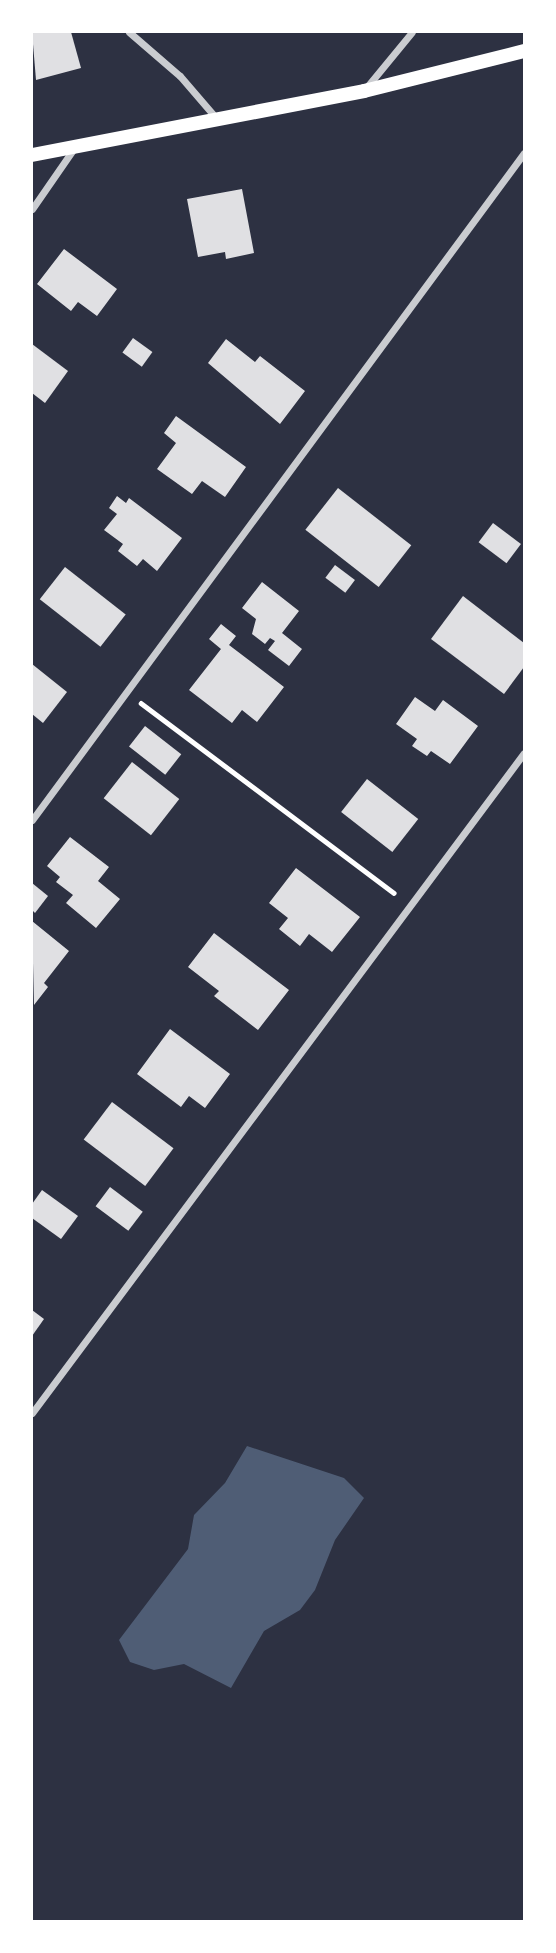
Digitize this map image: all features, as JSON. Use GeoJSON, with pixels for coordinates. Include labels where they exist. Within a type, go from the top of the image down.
{"type":"FeatureCollection","features":[{"type":"Feature","properties":{"kind":"main road"},"geometry":{"type":"LineString","coordinates":[[32,155],[365,91],[524,51]]}},
{"type":"Feature","properties":{"kind":"street"},"geometry":{"type":"LineString","coordinates":[[129,32],[180,76],[217,120]]}},
{"type":"Feature","properties":{"kind":"street"},"geometry":{"type":"LineString","coordinates":[[365,91],[412,32]]}},
{"type":"Feature","properties":{"kind":"street"},"geometry":{"type":"LineString","coordinates":[[32,209],[76,147]]}},
{"type":"Feature","properties":{"kind":"street"},"geometry":{"type":"LineString","coordinates":[[32,820],[524,153]]}},
{"type":"Feature","properties":{"kind":"street"},"geometry":{"type":"LineString","coordinates":[[32,1413],[524,753]]}},
{"type":"Feature","properties":{"kind":"path"},"geometry":{"type":"LineString","coordinates":[[128,693],[411,906]]}},
{"type":"Feature","properties":{"kind":"water"},"geometry":{"type":"Polygon","coordinates":[[[247,1446],[344,1478],[364,1498],[335,1540],[315,1590],[300,1610],[264,1631],[231,1688],[184,1664],[154,1670],[130,1662],[119,1640],[188,1549],[194,1515],[225,1483],[247,1446]]]}},
{"type":"Feature","properties":{"kind":"building"},"geometry":{"type":"Polygon","coordinates":[[[32,32],[71,32],[81,68],[36,80],[32,32]]]}},
{"type":"Feature","properties":{"kind":"building"},"geometry":{"type":"Polygon","coordinates":[[[242,189],[254,253],[226,259],[225,252],[198,257],[187,199],[242,189]]]}},
{"type":"Feature","properties":{"kind":"building"},"geometry":{"type":"Polygon","coordinates":[[[64,249],[117,289],[97,316],[78,302],[71,311],[37,284],[64,249]]]}},
{"type":"Feature","properties":{"kind":"building"},"geometry":{"type":"Polygon","coordinates":[[[133,338],[152,352],[142,367],[122,353],[133,338]]]}},
{"type":"Feature","properties":{"kind":"building"},"geometry":{"type":"Polygon","coordinates":[[[226,339],[255,362],[260,356],[305,391],[280,424],[208,363],[226,339]]]}},
{"type":"Feature","properties":{"kind":"building"},"geometry":{"type":"Polygon","coordinates":[[[32,344],[68,371],[45,403],[32,393],[32,344]]]}},
{"type":"Feature","properties":{"kind":"building"},"geometry":{"type":"Polygon","coordinates":[[[176,416],[246,467],[225,497],[202,481],[192,494],[157,469],[176,443],[164,433],[176,416]]]}},
{"type":"Feature","properties":{"kind":"building"},"geometry":{"type":"Polygon","coordinates":[[[338,488],[411,545],[379,587],[305,530],[338,488]]]}},
{"type":"Feature","properties":{"kind":"building"},"geometry":{"type":"Polygon","coordinates":[[[117,496],[126,503],[129,498],[182,538],[157,571],[143,559],[137,566],[118,551],[123,544],[104,530],[117,514],[109,508],[117,496]]]}},
{"type":"Feature","properties":{"kind":"building"},"geometry":{"type":"Polygon","coordinates":[[[493,523],[521,544],[507,563],[479,542],[493,523]]]}},
{"type":"Feature","properties":{"kind":"building"},"geometry":{"type":"Polygon","coordinates":[[[335,565],[355,580],[345,593],[325,578],[335,565]]]}},
{"type":"Feature","properties":{"kind":"building"},"geometry":{"type":"Polygon","coordinates":[[[65,567],[126,614],[100,647],[40,599],[65,567]]]}},
{"type":"Feature","properties":{"kind":"building"},"geometry":{"type":"Polygon","coordinates":[[[262,582],[299,611],[282,633],[302,649],[289,666],[268,650],[275,641],[270,638],[265,644],[252,634],[256,619],[242,608],[262,582]]]}},
{"type":"Feature","properties":{"kind":"building"},"geometry":{"type":"Polygon","coordinates":[[[463,596],[524,643],[524,667],[504,694],[431,639],[463,596]]]}},
{"type":"Feature","properties":{"kind":"building"},"geometry":{"type":"Polygon","coordinates":[[[221,624],[236,636],[229,645],[284,687],[257,722],[242,710],[232,723],[189,690],[221,649],[209,639],[221,624]]]}},
{"type":"Feature","properties":{"kind":"building"},"geometry":{"type":"Polygon","coordinates":[[[32,664],[67,692],[43,723],[32,714],[32,664]]]}},
{"type":"Feature","properties":{"kind":"building"},"geometry":{"type":"Polygon","coordinates":[[[415,697],[435,711],[443,700],[478,726],[450,764],[431,751],[427,756],[412,746],[417,739],[396,724],[415,697]]]}},
{"type":"Feature","properties":{"kind":"building"},"geometry":{"type":"Polygon","coordinates":[[[145,726],[181,754],[165,775],[129,746],[145,726]]]}},
{"type":"Feature","properties":{"kind":"building"},"geometry":{"type":"Polygon","coordinates":[[[132,762],[179,799],[151,835],[104,798],[132,762]]]}},
{"type":"Feature","properties":{"kind":"building"},"geometry":{"type":"Polygon","coordinates":[[[367,779],[418,819],[392,852],[341,812],[367,779]]]}},
{"type":"Feature","properties":{"kind":"building"},"geometry":{"type":"Polygon","coordinates":[[[70,837],[109,867],[98,881],[120,899],[96,928],[66,903],[73,895],[56,882],[60,877],[47,866],[70,837]]]}},
{"type":"Feature","properties":{"kind":"building"},"geometry":{"type":"Polygon","coordinates":[[[296,868],[360,917],[332,952],[309,934],[300,946],[279,929],[288,918],[269,903],[296,868]]]}},
{"type":"Feature","properties":{"kind":"building"},"geometry":{"type":"Polygon","coordinates":[[[32,883],[48,896],[35,913],[32,910],[32,883]]]}},
{"type":"Feature","properties":{"kind":"building"},"geometry":{"type":"Polygon","coordinates":[[[32,921],[69,951],[44,983],[48,987],[34,1005],[32,921]]]}},
{"type":"Feature","properties":{"kind":"building"},"geometry":{"type":"Polygon","coordinates":[[[214,933],[289,990],[258,1030],[214,996],[219,991],[188,967],[214,933]]]}},
{"type":"Feature","properties":{"kind":"building"},"geometry":{"type":"Polygon","coordinates":[[[170,1029],[230,1074],[205,1108],[189,1096],[181,1107],[137,1074],[170,1029]]]}},
{"type":"Feature","properties":{"kind":"building"},"geometry":{"type":"Polygon","coordinates":[[[112,1102],[173,1148],[145,1186],[84,1140],[112,1102]]]}},
{"type":"Feature","properties":{"kind":"building"},"geometry":{"type":"Polygon","coordinates":[[[110,1187],[143,1212],[128,1231],[96,1206],[110,1187]]]}},
{"type":"Feature","properties":{"kind":"building"},"geometry":{"type":"Polygon","coordinates":[[[42,1190],[78,1216],[61,1239],[32,1218],[32,1204],[42,1190]]]}},
{"type":"Feature","properties":{"kind":"building"},"geometry":{"type":"Polygon","coordinates":[[[32,1310],[44,1319],[32,1336],[32,1310]]]}}]}
